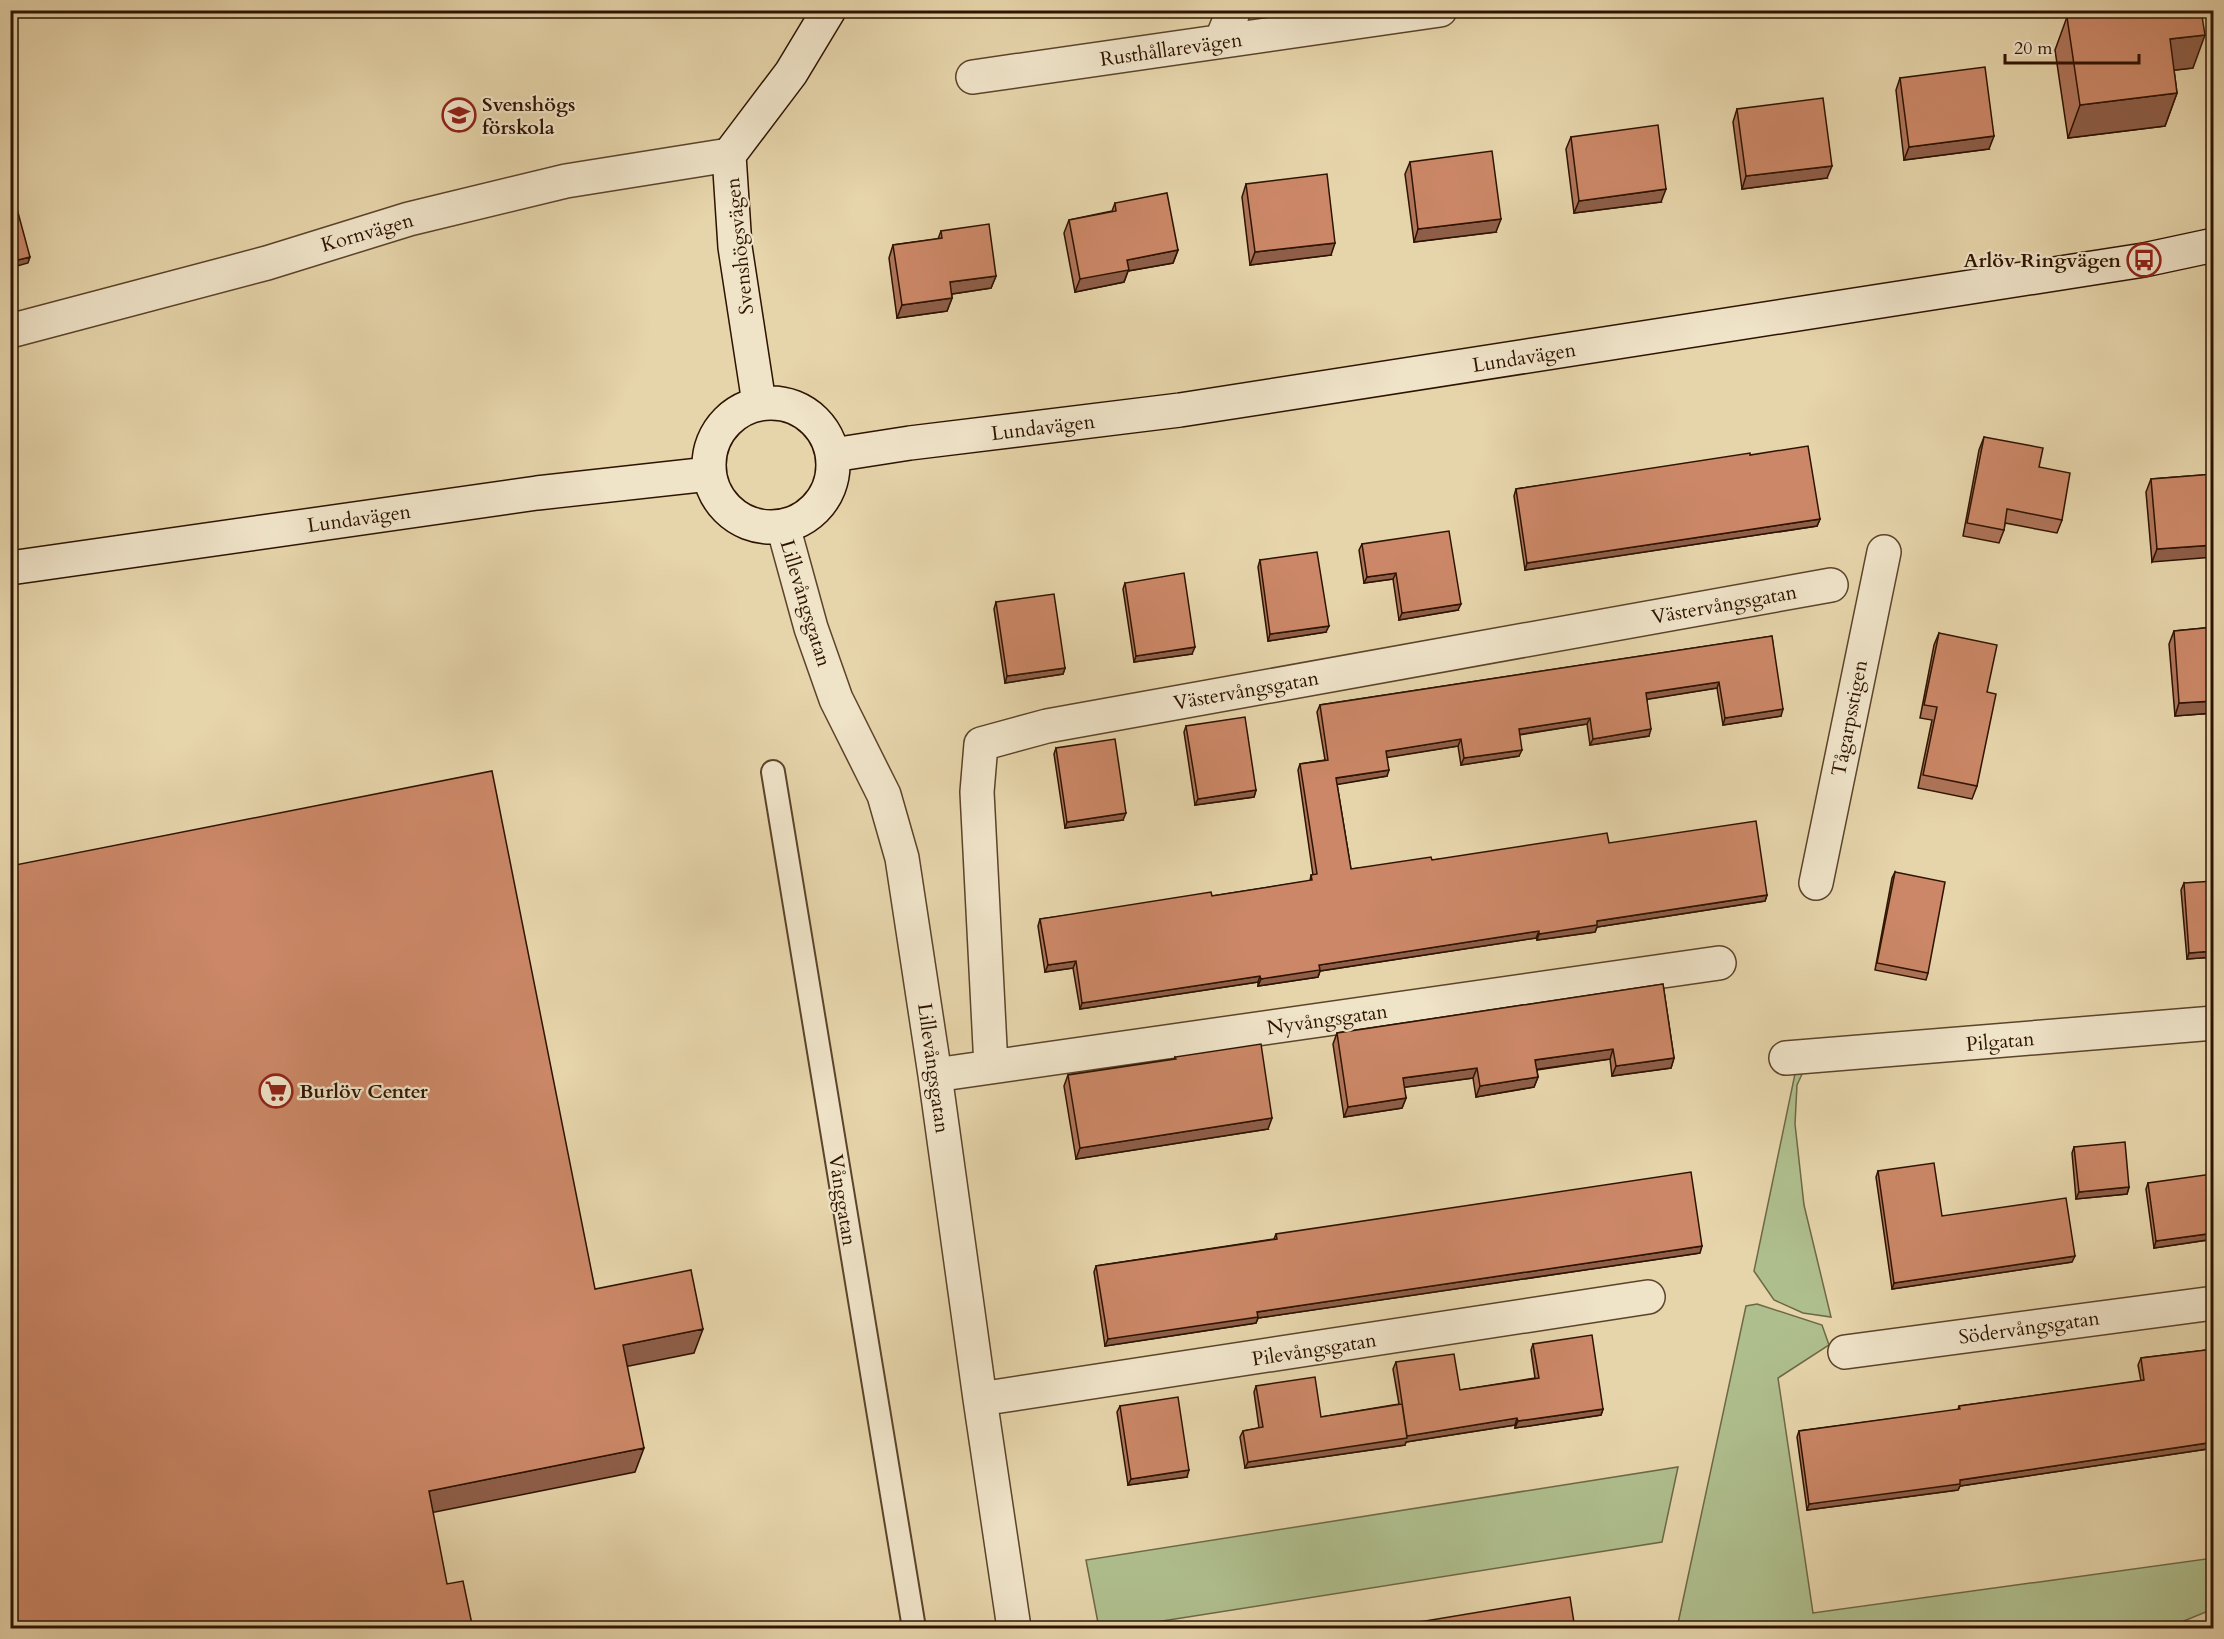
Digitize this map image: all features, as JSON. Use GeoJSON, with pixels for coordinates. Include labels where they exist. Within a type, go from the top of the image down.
{"type":"FeatureCollection","features":[{"type":"Feature","properties":{"kind":"street","name":"Svenshögsvägen"},"geometry":{"type":"LineString","coordinates":[[759,403],[735,247],[729,155],[791,73],[829,10]]}},
{"type":"Feature","properties":{"kind":"street"},"geometry":{"type":"LineString","coordinates":[[1221,41],[1234,10]]}},
{"type":"Feature","properties":{"kind":"street","name":"Rusthållarevägen"},"geometry":{"type":"LineString","coordinates":[[973,77],[1440,10]]}},
{"type":"Feature","properties":{"kind":"street","name":"Kornvägen"},"geometry":{"type":"LineString","coordinates":[[10,331],[267,263],[408,219],[566,181],[729,155]]}},
{"type":"Feature","properties":{"kind":"street","name":"Lundavägen"},"geometry":{"type":"LineString","coordinates":[[833,455],[910,443],[1192,409],[2132,262],[2214,245]]}},
{"type":"Feature","properties":{"kind":"street"},"geometry":{"type":"LineString","coordinates":[[776,402],[792,406],[807,414],[819,425],[828,439],[833,455],[833,475],[827,492],[816,508],[801,520],[783,526],[763,527],[743,521],[727,509],[715,493],[709,474],[708,458],[712,442],[720,429],[730,417],[744,408],[759,403],[776,402]]}},
{"type":"Feature","properties":{"kind":"street","name":"Lundavägen"},"geometry":{"type":"LineString","coordinates":[[10,568],[537,493],[709,474]]}},
{"type":"Feature","properties":{"kind":"street","name":"Lillevångsgatan"},"geometry":{"type":"LineString","coordinates":[[783,526],[811,628],[832,689],[884,795],[902,858],[1014,1629]]}},
{"type":"Feature","properties":{"kind":"street","name":"Tågarpsstigen"},"geometry":{"type":"LineString","coordinates":[[1816,883],[1884,552]]}},
{"type":"Feature","properties":{"kind":"street","name":"Västervångsgatan"},"geometry":{"type":"LineString","coordinates":[[991,1067],[977,792],[981,744],[1047,726],[1831,585]]}},
{"type":"Feature","properties":{"kind":"street","name":"Nyvångsgatan"},"geometry":{"type":"LineString","coordinates":[[935,1074],[1719,963]]}},
{"type":"Feature","properties":{"kind":"street","name":"Pilgatan"},"geometry":{"type":"LineString","coordinates":[[1786,1058],[2214,1023]]}},
{"type":"Feature","properties":{"kind":"street","name":"Pilevångsgatan"},"geometry":{"type":"LineString","coordinates":[[980,1400],[1648,1297]]}},
{"type":"Feature","properties":{"kind":"street","name":"Södervångsgatan"},"geometry":{"type":"LineString","coordinates":[[1845,1352],[2214,1303]]}},
{"type":"Feature","properties":{"kind":"lane","name":"Vånggatan"},"geometry":{"type":"LineString","coordinates":[[773,772],[914,1629]]}},
{"type":"Feature","properties":{"kind":"green space"},"geometry":{"type":"Polygon","coordinates":[[[1796,1069],[1803,1072],[1797,1085],[1795,1124],[1804,1205],[1831,1317],[1803,1313],[1774,1300],[1754,1271],[1796,1069]]]}},
{"type":"Feature","properties":{"kind":"green space"},"geometry":{"type":"Polygon","coordinates":[[[1757,1304],[1822,1325],[1829,1345],[1778,1378],[1813,1613],[2213,1558],[2213,1609],[2167,1628],[1677,1628],[1746,1306],[1757,1304]]]}},
{"type":"Feature","properties":{"kind":"green space"},"geometry":{"type":"Polygon","coordinates":[[[1678,1467],[1662,1542],[1118,1628],[1099,1628],[1086,1560],[1678,1467]]]}},
{"type":"Feature","properties":{"kind":"building"},"geometry":{"type":"Polygon","coordinates":[[[2107,10],[2201,10],[2205,35],[2170,39],[2177,93],[2080,105],[2067,17],[2107,10]]]}},
{"type":"Feature","properties":{"kind":"building"},"geometry":{"type":"Polygon","coordinates":[[[1985,67],[1994,136],[1909,147],[1900,78],[1985,67]]]}},
{"type":"Feature","properties":{"kind":"building"},"geometry":{"type":"Polygon","coordinates":[[[1823,98],[1832,166],[1746,176],[1737,109],[1823,98]]]}},
{"type":"Feature","properties":{"kind":"building"},"geometry":{"type":"Polygon","coordinates":[[[1658,125],[1666,189],[1579,201],[1571,137],[1658,125]]]}},
{"type":"Feature","properties":{"kind":"building"},"geometry":{"type":"Polygon","coordinates":[[[1492,151],[1501,219],[1418,229],[1410,162],[1492,151]]]}},
{"type":"Feature","properties":{"kind":"building"},"geometry":{"type":"Polygon","coordinates":[[[1327,174],[1335,243],[1255,252],[1246,184],[1327,174]]]}},
{"type":"Feature","properties":{"kind":"building"},"geometry":{"type":"Polygon","coordinates":[[[10,183],[30,257],[10,262],[10,183]]]}},
{"type":"Feature","properties":{"kind":"building"},"geometry":{"type":"Polygon","coordinates":[[[1167,193],[1178,250],[1127,260],[1129,270],[1080,279],[1069,220],[1116,211],[1115,203],[1167,193]]]}},
{"type":"Feature","properties":{"kind":"building"},"geometry":{"type":"Polygon","coordinates":[[[989,224],[996,276],[950,282],[952,298],[902,305],[893,245],[942,238],[941,231],[989,224]]]}},
{"type":"Feature","properties":{"kind":"building"},"geometry":{"type":"Polygon","coordinates":[[[1984,437],[2043,448],[2039,467],[2070,473],[2062,520],[2007,509],[2004,530],[1967,523],[1984,437]]]}},
{"type":"Feature","properties":{"kind":"building"},"geometry":{"type":"Polygon","coordinates":[[[1808,446],[1820,519],[1527,563],[1516,489],[1808,446]]]}},
{"type":"Feature","properties":{"kind":"building"},"geometry":{"type":"Polygon","coordinates":[[[2214,474],[2214,545],[2157,549],[2151,479],[2214,474]]]}},
{"type":"Feature","properties":{"kind":"building"},"geometry":{"type":"Polygon","coordinates":[[[1449,531],[1461,604],[1402,613],[1396,573],[1367,577],[1362,544],[1449,531]]]}},
{"type":"Feature","properties":{"kind":"building"},"geometry":{"type":"Polygon","coordinates":[[[1317,552],[1329,626],[1270,634],[1260,560],[1317,552]]]}},
{"type":"Feature","properties":{"kind":"building"},"geometry":{"type":"Polygon","coordinates":[[[1184,573],[1195,647],[1136,656],[1125,583],[1184,573]]]}},
{"type":"Feature","properties":{"kind":"building"},"geometry":{"type":"Polygon","coordinates":[[[1054,594],[1065,668],[1007,676],[996,602],[1054,594]]]}},
{"type":"Feature","properties":{"kind":"building"},"geometry":{"type":"Polygon","coordinates":[[[2214,627],[2214,701],[2179,703],[2174,631],[2214,627]]]}},
{"type":"Feature","properties":{"kind":"building"},"geometry":{"type":"Polygon","coordinates":[[[1939,633],[1997,645],[1987,692],[1996,694],[1977,786],[1923,775],[1937,707],[1924,705],[1939,633]]]}},
{"type":"Feature","properties":{"kind":"building"},"geometry":{"type":"Polygon","coordinates":[[[1772,636],[1783,709],[1725,718],[1719,682],[1646,693],[1651,729],[1593,739],[1590,718],[1519,729],[1522,750],[1464,758],[1461,739],[1386,751],[1389,770],[1336,778],[1351,869],[1431,857],[1432,860],[1607,833],[1609,843],[1756,821],[1767,895],[1597,921],[1597,925],[1539,934],[1539,931],[1319,965],[1320,970],[1261,979],[1260,976],[1082,1003],[1076,961],[1048,965],[1040,919],[1211,892],[1212,896],[1312,880],[1311,875],[1317,874],[1300,764],[1328,760],[1320,705],[1772,636]]]}},
{"type":"Feature","properties":{"kind":"building"},"geometry":{"type":"Polygon","coordinates":[[[1245,717],[1256,790],[1198,799],[1186,726],[1245,717]]]}},
{"type":"Feature","properties":{"kind":"building"},"geometry":{"type":"Polygon","coordinates":[[[1115,739],[1126,813],[1067,822],[1056,748],[1115,739]]]}},
{"type":"Feature","properties":{"kind":"building","name":"Burlöv Center"},"geometry":{"type":"Polygon","coordinates":[[[492,771],[595,1289],[691,1270],[703,1329],[623,1345],[644,1448],[429,1491],[447,1584],[463,1581],[473,1629],[10,1629],[10,866],[492,771]]]}},
{"type":"Feature","properties":{"kind":"building"},"geometry":{"type":"Polygon","coordinates":[[[1895,872],[1945,882],[1928,973],[1877,963],[1895,872]]]}},
{"type":"Feature","properties":{"kind":"building"},"geometry":{"type":"Polygon","coordinates":[[[2214,881],[2214,951],[2189,953],[2184,883],[2214,881]]]}},
{"type":"Feature","properties":{"kind":"building"},"geometry":{"type":"Polygon","coordinates":[[[1663,984],[1674,1058],[1616,1066],[1613,1049],[1535,1060],[1538,1077],[1480,1086],[1477,1068],[1403,1078],[1406,1098],[1348,1107],[1337,1033],[1663,984]]]}},
{"type":"Feature","properties":{"kind":"building"},"geometry":{"type":"Polygon","coordinates":[[[1261,1044],[1272,1118],[1080,1148],[1068,1075],[1261,1044]]]}},
{"type":"Feature","properties":{"kind":"building"},"geometry":{"type":"Polygon","coordinates":[[[2125,1142],[2129,1187],[2079,1192],[2074,1147],[2125,1142]]]}},
{"type":"Feature","properties":{"kind":"building"},"geometry":{"type":"Polygon","coordinates":[[[1934,1163],[1942,1216],[2066,1198],[2075,1256],[1894,1283],[1878,1171],[1934,1163]]]}},
{"type":"Feature","properties":{"kind":"building"},"geometry":{"type":"Polygon","coordinates":[[[1691,1172],[1702,1246],[1257,1312],[1258,1317],[1108,1339],[1096,1266],[1277,1239],[1276,1234],[1691,1172]]]}},
{"type":"Feature","properties":{"kind":"building"},"geometry":{"type":"Polygon","coordinates":[[[2212,1174],[2214,1233],[2156,1241],[2148,1183],[2212,1174]]]}},
{"type":"Feature","properties":{"kind":"building"},"geometry":{"type":"Polygon","coordinates":[[[1592,1335],[1603,1409],[1518,1421],[1517,1418],[1407,1436],[1396,1362],[1454,1354],[1460,1390],[1539,1378],[1533,1344],[1592,1335]]]}},
{"type":"Feature","properties":{"kind":"building"},"geometry":{"type":"Polygon","coordinates":[[[2214,1349],[2214,1442],[1960,1480],[1960,1484],[1809,1504],[1799,1431],[2144,1380],[2141,1358],[2214,1349]]]}},
{"type":"Feature","properties":{"kind":"building"},"geometry":{"type":"Polygon","coordinates":[[[1315,1377],[1321,1417],[1402,1404],[1407,1438],[1248,1462],[1243,1431],[1263,1427],[1256,1386],[1315,1377]]]}},
{"type":"Feature","properties":{"kind":"building"},"geometry":{"type":"Polygon","coordinates":[[[1178,1397],[1189,1470],[1131,1479],[1120,1406],[1178,1397]]]}},
{"type":"Feature","properties":{"kind":"building"},"geometry":{"type":"Polygon","coordinates":[[[1570,1597],[1575,1629],[1377,1629],[1570,1597]]]}},
{"type":"Feature","properties":{"kind":"place","name":"Svenshögs förskola"},"geometry":{"type":"Point","coordinates":[459,115]}},
{"type":"Feature","properties":{"kind":"place","name":"Arlöv Ringvägen"},"geometry":{"type":"Point","coordinates":[2144,260]}},
{"type":"Feature","properties":{"kind":"place","name":"Burlöv Center"},"geometry":{"type":"Point","coordinates":[276,1091]}}]}
